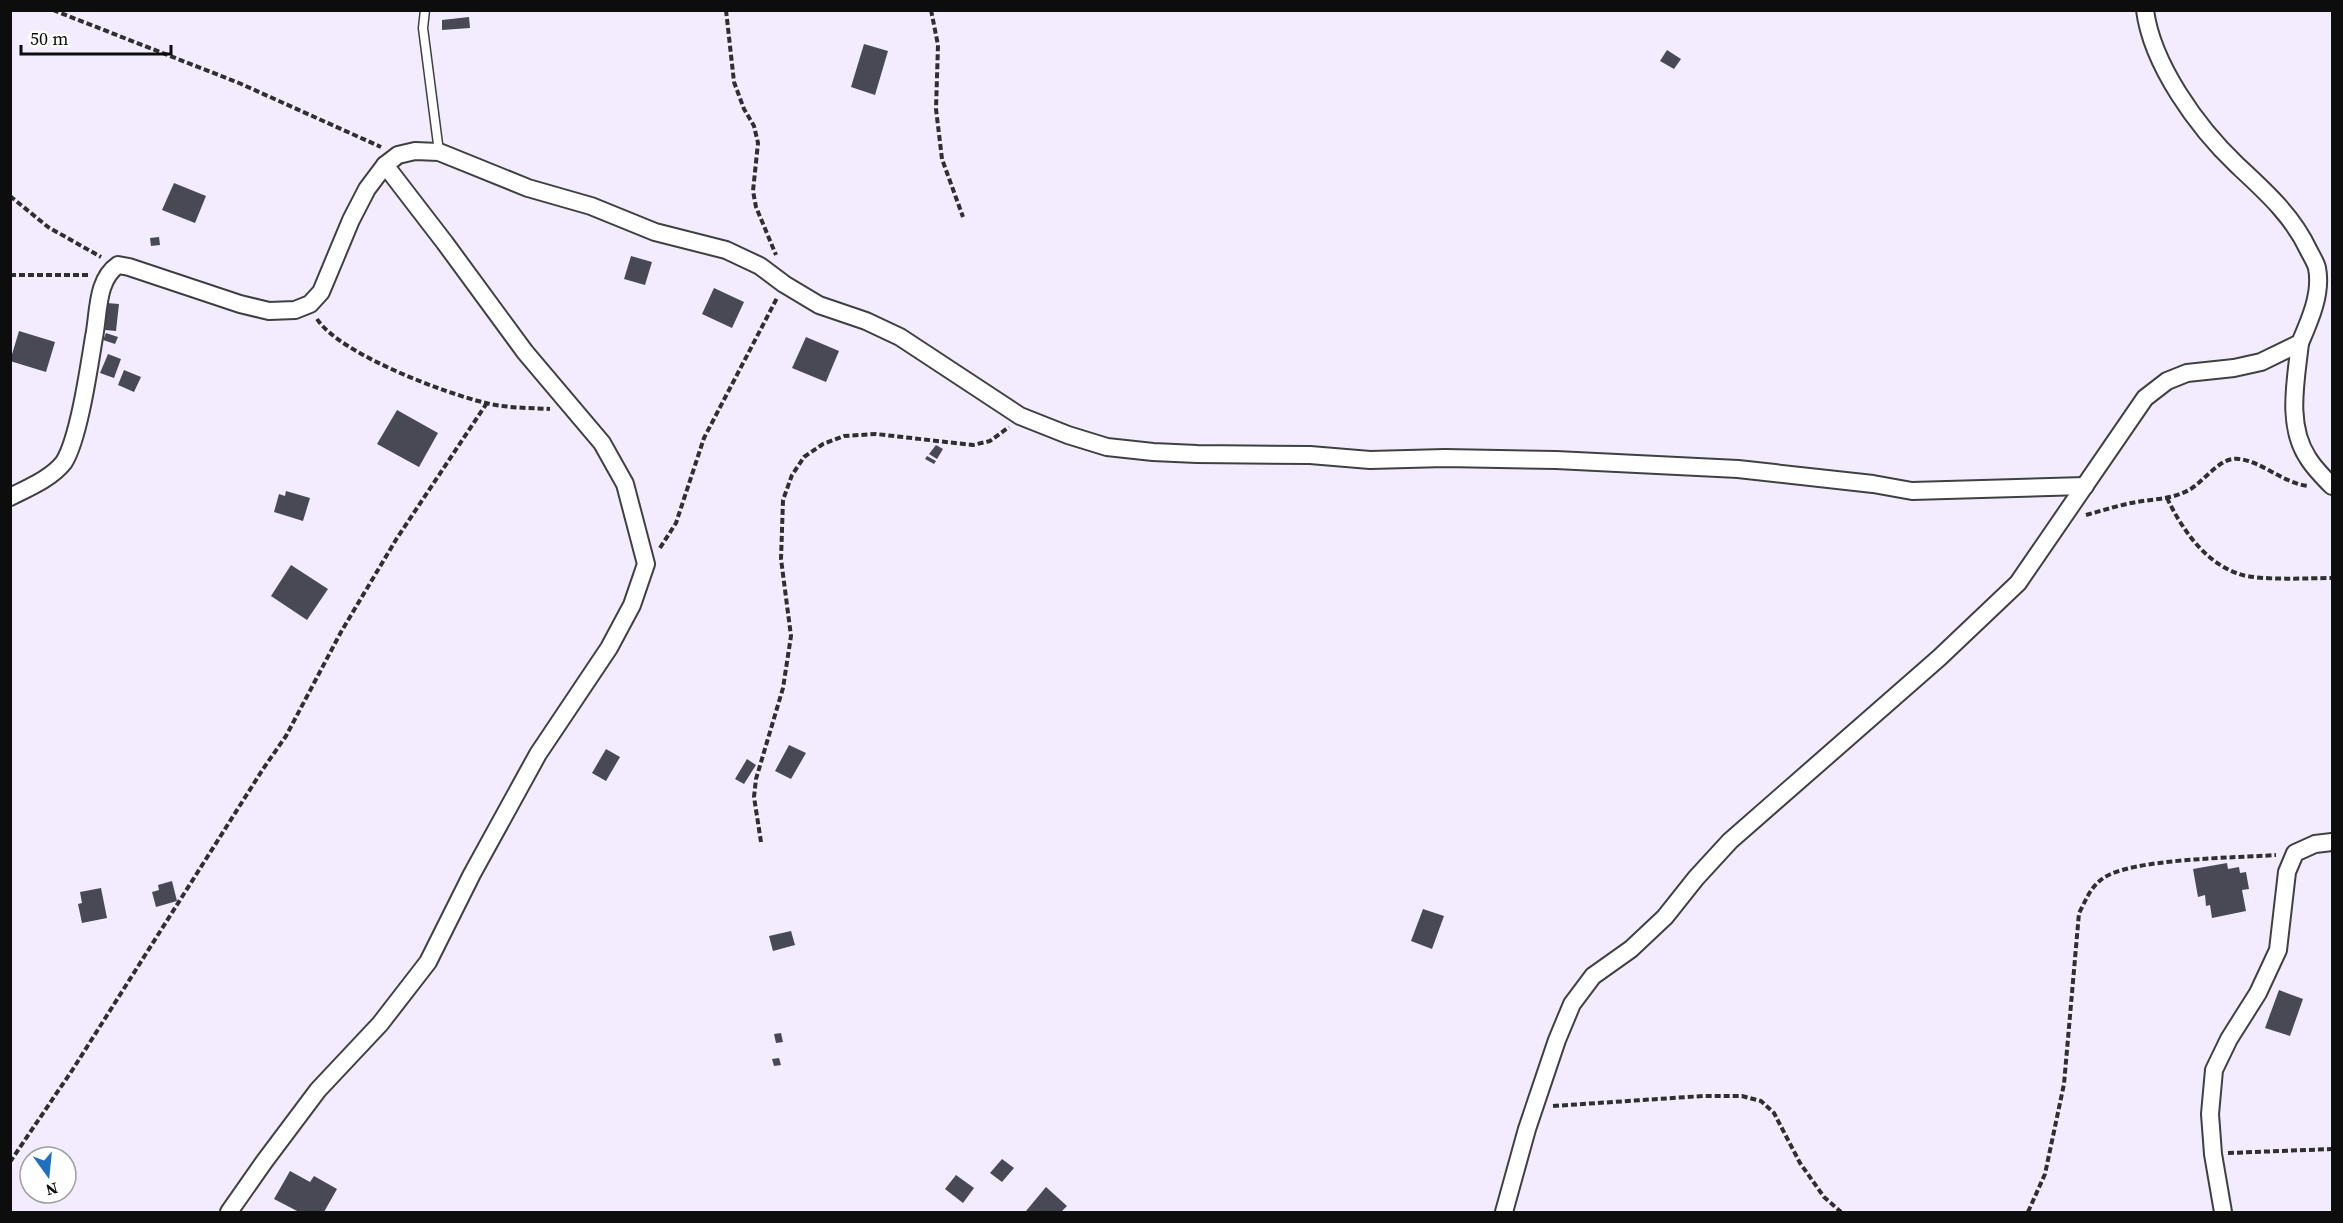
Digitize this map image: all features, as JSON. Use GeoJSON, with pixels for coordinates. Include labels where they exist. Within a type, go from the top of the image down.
{"type":"FeatureCollection","features":[{"type":"Feature","properties":{"kind":"street"},"geometry":{"type":"LineString","coordinates":[[2145,10],[2161,61],[2181,98],[2206,133],[2288,216],[2303,237],[2317,268],[2316,297],[2300,343],[2294,407],[2298,434],[2307,457],[2332,486]]}},
{"type":"Feature","properties":{"kind":"street"},"geometry":{"type":"LineString","coordinates":[[10,497],[39,483],[62,464],[72,447],[101,289],[113,270],[184,284],[240,304],[269,311],[295,310],[310,304],[321,292],[351,220],[367,189],[391,160],[415,151],[439,152],[528,188],[591,206],[655,232],[726,250],[760,266],[819,305],[866,321],[900,337],[1020,416],[1107,447],[1153,452],[1310,455],[1370,460],[1446,458],[1556,460],[1738,469],[1873,484],[1912,491],[2085,486]]}},
{"type":"Feature","properties":{"kind":"street"},"geometry":{"type":"LineString","coordinates":[[229,1212],[318,1090],[380,1024],[428,962],[472,874],[538,754],[609,648],[632,605],[646,564],[625,484],[602,443],[525,352],[445,243],[391,160]]}},
{"type":"Feature","properties":{"kind":"street"},"geometry":{"type":"LineString","coordinates":[[1504,1212],[1557,1040],[1572,1004],[1593,976],[1631,949],[1665,917],[1730,841],[1939,658],[2018,583],[2145,398],[2167,381],[2187,373],[2234,368],[2260,362],[2300,343]]}},
{"type":"Feature","properties":{"kind":"street"},"geometry":{"type":"LineString","coordinates":[[2223,1212],[2213,1154],[2210,1114],[2214,1070],[2229,1039],[2258,993],[2278,950],[2288,872],[2295,853],[2315,844],[2332,842]]}},
{"type":"Feature","properties":{"kind":"lane"},"geometry":{"type":"LineString","coordinates":[[425,10],[423,28],[439,152]]}},
{"type":"Feature","properties":{"kind":"path"},"geometry":{"type":"LineString","coordinates":[[53,10],[239,83],[391,160]]}},
{"type":"Feature","properties":{"kind":"path"},"geometry":{"type":"LineString","coordinates":[[646,564],[665,542],[676,523],[704,438],[784,284],[777,257],[756,207],[753,191],[758,142],[754,126],[744,109],[734,82],[726,10]]}},
{"type":"Feature","properties":{"kind":"path"},"geometry":{"type":"LineString","coordinates":[[931,10],[938,45],[936,109],[942,159],[963,217]]}},
{"type":"Feature","properties":{"kind":"path"},"geometry":{"type":"LineString","coordinates":[[10,196],[48,227],[113,270]]}},
{"type":"Feature","properties":{"kind":"path"},"geometry":{"type":"LineString","coordinates":[[10,275],[113,270]]}},
{"type":"Feature","properties":{"kind":"path"},"geometry":{"type":"LineString","coordinates":[[310,304],[323,328],[332,337],[364,357],[439,389],[487,403],[574,411]]}},
{"type":"Feature","properties":{"kind":"path"},"geometry":{"type":"LineString","coordinates":[[10,1162],[61,1087],[286,736],[352,614],[397,538],[487,403]]}},
{"type":"Feature","properties":{"kind":"path"},"geometry":{"type":"LineString","coordinates":[[761,842],[754,796],[756,778],[783,688],[790,636],[781,559],[783,500],[792,475],[804,457],[823,444],[844,436],[876,434],[973,445],[997,437],[1020,416]]}},
{"type":"Feature","properties":{"kind":"path"},"geometry":{"type":"LineString","coordinates":[[2059,523],[2130,503],[2167,498],[2188,490],[2232,459],[2241,459],[2286,480],[2305,486],[2332,486]]}},
{"type":"Feature","properties":{"kind":"path"},"geometry":{"type":"LineString","coordinates":[[2167,498],[2188,534],[2208,556],[2240,575],[2332,578]]}},
{"type":"Feature","properties":{"kind":"path"},"geometry":{"type":"LineString","coordinates":[[2028,1212],[2045,1174],[2064,1084],[2079,913],[2091,889],[2104,877],[2124,869],[2167,862],[2295,853]]}},
{"type":"Feature","properties":{"kind":"path"},"geometry":{"type":"LineString","coordinates":[[1535,1107],[1703,1096],[1742,1096],[1761,1101],[1774,1113],[1800,1163],[1824,1197],[1841,1212]]}},
{"type":"Feature","properties":{"kind":"path"},"geometry":{"type":"LineString","coordinates":[[2213,1154],[2332,1149]]}},
{"type":"Feature","properties":{"kind":"building"},"geometry":{"type":"Polygon","coordinates":[[[469,17],[470,28],[442,30],[442,20],[469,17]]]}},
{"type":"Feature","properties":{"kind":"building"},"geometry":{"type":"Polygon","coordinates":[[[864,44],[888,51],[875,95],[851,87],[864,44]]]}},
{"type":"Feature","properties":{"kind":"building"},"geometry":{"type":"Polygon","coordinates":[[[1667,50],[1681,59],[1674,69],[1660,61],[1667,50]]]}},
{"type":"Feature","properties":{"kind":"building"},"geometry":{"type":"Polygon","coordinates":[[[174,183],[206,196],[195,223],[162,210],[174,183]]]}},
{"type":"Feature","properties":{"kind":"building"},"geometry":{"type":"Polygon","coordinates":[[[159,237],[160,245],[151,246],[150,238],[159,237]]]}},
{"type":"Feature","properties":{"kind":"building"},"geometry":{"type":"Polygon","coordinates":[[[631,256],[652,262],[645,285],[624,279],[631,256]]]}},
{"type":"Feature","properties":{"kind":"building"},"geometry":{"type":"Polygon","coordinates":[[[714,288],[744,302],[732,328],[702,314],[714,288]]]}},
{"type":"Feature","properties":{"kind":"building"},"geometry":{"type":"Polygon","coordinates":[[[107,303],[119,304],[116,331],[105,330],[107,303]]]}},
{"type":"Feature","properties":{"kind":"building"},"geometry":{"type":"Polygon","coordinates":[[[19,331],[55,342],[46,372],[10,361],[19,331]]]}},
{"type":"Feature","properties":{"kind":"building"},"geometry":{"type":"Polygon","coordinates":[[[106,333],[118,337],[115,344],[103,340],[106,333]]]}},
{"type":"Feature","properties":{"kind":"building"},"geometry":{"type":"Polygon","coordinates":[[[806,337],[839,351],[826,382],[792,368],[806,337]]]}},
{"type":"Feature","properties":{"kind":"building"},"geometry":{"type":"Polygon","coordinates":[[[108,354],[121,359],[114,378],[100,373],[108,354]]]}},
{"type":"Feature","properties":{"kind":"building"},"geometry":{"type":"Polygon","coordinates":[[[124,370],[141,377],[134,392],[118,385],[124,370]]]}},
{"type":"Feature","properties":{"kind":"building"},"geometry":{"type":"Polygon","coordinates":[[[397,410],[438,433],[419,467],[377,444],[397,410]]]}},
{"type":"Feature","properties":{"kind":"building"},"geometry":{"type":"Polygon","coordinates":[[[936,445],[943,449],[937,459],[929,454],[936,445]]]}},
{"type":"Feature","properties":{"kind":"building"},"geometry":{"type":"Polygon","coordinates":[[[927,456],[936,461],[934,464],[925,459],[927,456]]]}},
{"type":"Feature","properties":{"kind":"building"},"geometry":{"type":"Polygon","coordinates":[[[286,491],[310,498],[303,521],[274,512],[279,494],[285,496],[286,491]]]}},
{"type":"Feature","properties":{"kind":"building"},"geometry":{"type":"Polygon","coordinates":[[[291,565],[328,589],[307,620],[271,596],[291,565]]]}},
{"type":"Feature","properties":{"kind":"building"},"geometry":{"type":"Polygon","coordinates":[[[789,745],[806,753],[791,779],[775,771],[789,745]]]}},
{"type":"Feature","properties":{"kind":"building"},"geometry":{"type":"Polygon","coordinates":[[[606,749],[620,757],[606,781],[592,773],[606,749]]]}},
{"type":"Feature","properties":{"kind":"building"},"geometry":{"type":"Polygon","coordinates":[[[747,759],[756,765],[744,784],[735,779],[747,759]]]}},
{"type":"Feature","properties":{"kind":"building"},"geometry":{"type":"Polygon","coordinates":[[[2227,863],[2228,869],[2239,867],[2240,873],[2246,872],[2249,889],[2242,890],[2246,911],[2212,918],[2210,905],[2206,906],[2205,895],[2198,897],[2193,869],[2227,863]]]}},
{"type":"Feature","properties":{"kind":"building"},"geometry":{"type":"Polygon","coordinates":[[[172,881],[177,901],[156,907],[152,892],[159,890],[158,885],[172,881]]]}},
{"type":"Feature","properties":{"kind":"building"},"geometry":{"type":"Polygon","coordinates":[[[101,888],[107,918],[82,923],[78,904],[82,903],[80,892],[101,888]]]}},
{"type":"Feature","properties":{"kind":"building"},"geometry":{"type":"Polygon","coordinates":[[[1423,909],[1444,916],[1432,949],[1411,941],[1423,909]]]}},
{"type":"Feature","properties":{"kind":"building"},"geometry":{"type":"Polygon","coordinates":[[[791,931],[795,945],[773,951],[769,936],[791,931]]]}},
{"type":"Feature","properties":{"kind":"building"},"geometry":{"type":"Polygon","coordinates":[[[2279,990],[2303,999],[2290,1036],[2265,1028],[2279,990]]]}},
{"type":"Feature","properties":{"kind":"building"},"geometry":{"type":"Polygon","coordinates":[[[781,1033],[783,1042],[776,1043],[774,1034],[781,1033]]]}},
{"type":"Feature","properties":{"kind":"building"},"geometry":{"type":"Polygon","coordinates":[[[779,1058],[781,1065],[774,1066],[772,1059],[779,1058]]]}},
{"type":"Feature","properties":{"kind":"building"},"geometry":{"type":"Polygon","coordinates":[[[1002,1159],[1014,1168],[1002,1182],[990,1173],[1002,1159]]]}},
{"type":"Feature","properties":{"kind":"building"},"geometry":{"type":"Polygon","coordinates":[[[290,1171],[310,1182],[314,1176],[337,1189],[324,1212],[299,1212],[274,1199],[290,1171]]]}},
{"type":"Feature","properties":{"kind":"building"},"geometry":{"type":"Polygon","coordinates":[[[956,1175],[974,1188],[963,1203],[945,1189],[956,1175]]]}},
{"type":"Feature","properties":{"kind":"building"},"geometry":{"type":"Polygon","coordinates":[[[1046,1187],[1067,1206],[1061,1212],[1027,1212],[1026,1211],[1046,1187]]]}}]}
